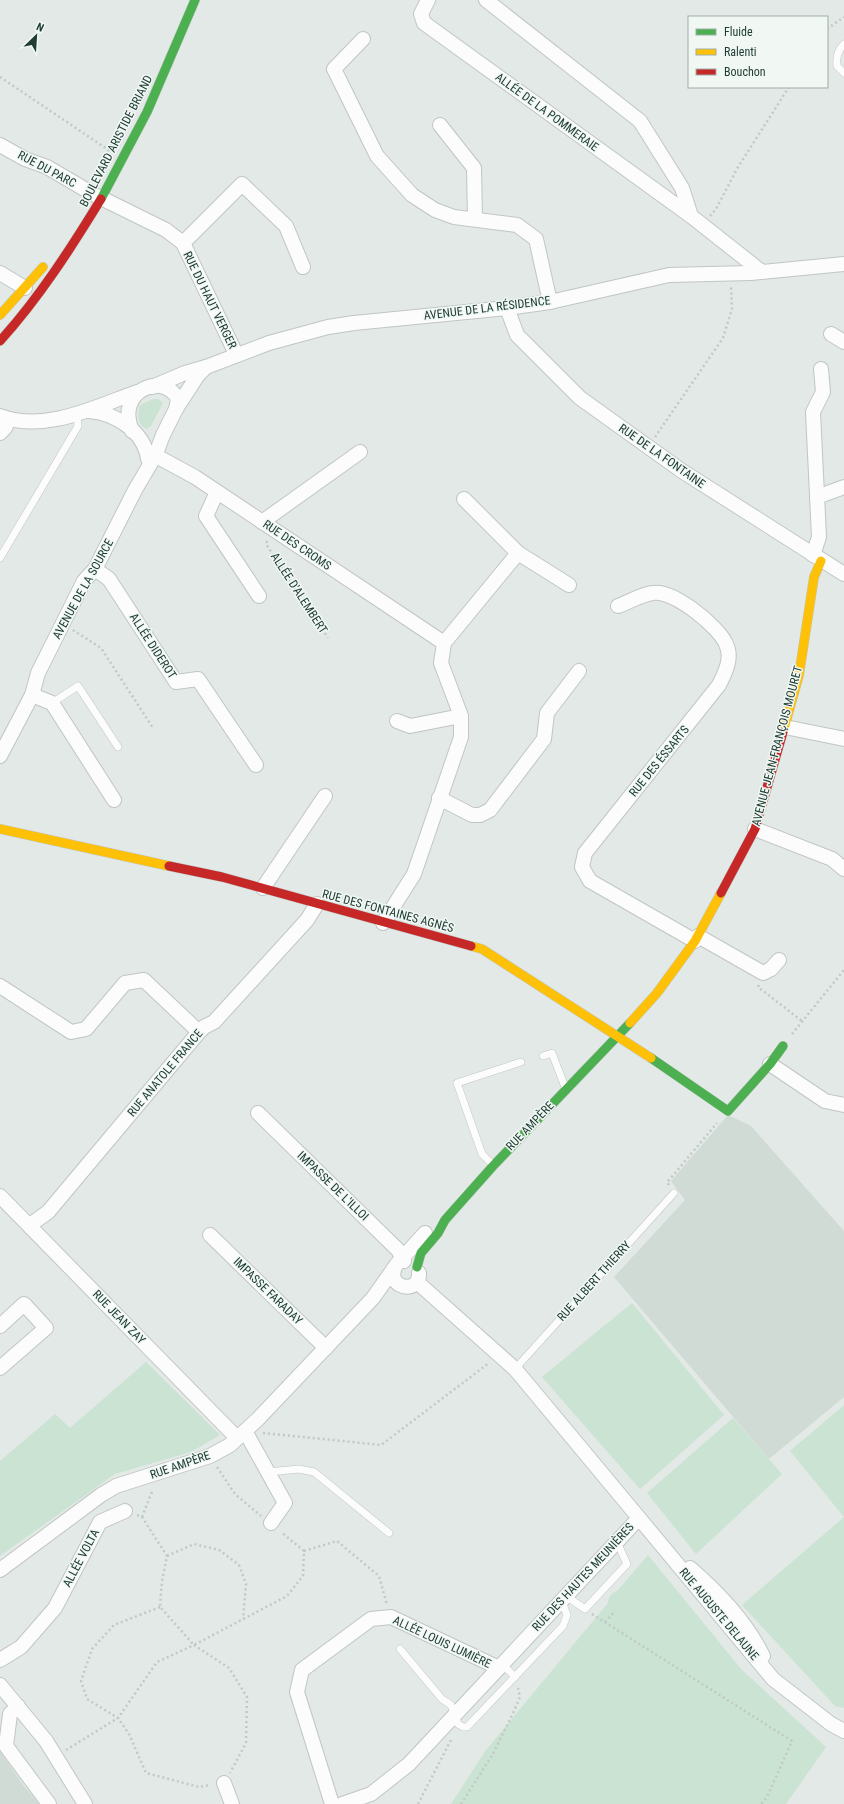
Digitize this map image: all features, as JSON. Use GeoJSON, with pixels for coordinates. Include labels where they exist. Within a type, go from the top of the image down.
{"type":"FeatureCollection","features":[{"type":"Feature","properties":{"kind":"street","name":"BOULEVARD ARISTIDE BRIAND"},"geometry":{"type":"LineString","coordinates":[[62,242],[97,197],[116,154],[154,79],[185,0]]}},
{"type":"Feature","properties":{"kind":"street","name":"BOULEVARD ARISTIDE BRIAND"},"geometry":{"type":"LineString","coordinates":[[0,341],[14,326],[51,276],[97,197],[127,151],[156,93],[194,0]]}},
{"type":"Feature","properties":{"kind":"street","name":"ALLÉE DE LA POMMERAIE"},"geometry":{"type":"LineString","coordinates":[[428,0],[421,14],[424,23],[696,220],[762,272]]}},
{"type":"Feature","properties":{"kind":"street"},"geometry":{"type":"LineString","coordinates":[[486,0],[640,121],[682,188],[696,220]]}},
{"type":"Feature","properties":{"kind":"street"},"geometry":{"type":"LineString","coordinates":[[364,39],[334,69],[376,156],[412,195],[435,210],[454,217],[475,218],[517,225],[536,239],[550,302]]}},
{"type":"Feature","properties":{"kind":"street"},"geometry":{"type":"LineString","coordinates":[[440,125],[474,168],[475,218]]}},
{"type":"Feature","properties":{"kind":"street","name":"RUE DU PARC"},"geometry":{"type":"LineString","coordinates":[[0,145],[25,159],[47,167],[97,197]]}},
{"type":"Feature","properties":{"kind":"street"},"geometry":{"type":"LineString","coordinates":[[183,243],[242,184],[286,226],[303,267]]}},
{"type":"Feature","properties":{"kind":"street","name":"RUE DU HAUT VERGER"},"geometry":{"type":"LineString","coordinates":[[97,197],[166,230],[183,243],[236,354]]}},
{"type":"Feature","properties":{"kind":"street"},"geometry":{"type":"LineString","coordinates":[[0,315],[50,259]]}},
{"type":"Feature","properties":{"kind":"street","name":"AVENUE DE LA RÉSIDENCE"},"geometry":{"type":"LineString","coordinates":[[152,387],[184,373],[206,367],[269,342],[328,327],[550,302],[669,275],[762,272],[844,264]]}},
{"type":"Feature","properties":{"kind":"street"},"geometry":{"type":"LineString","coordinates":[[0,273],[25,288]]}},
{"type":"Feature","properties":{"kind":"street","name":"RUE DE LA FONTAINE"},"geometry":{"type":"LineString","coordinates":[[507,308],[513,329],[517,335],[580,398],[682,471],[844,574]]}},
{"type":"Feature","properties":{"kind":"street"},"geometry":{"type":"LineString","coordinates":[[831,334],[844,342]]}},
{"type":"Feature","properties":{"kind":"street","name":"AVENUE DE LA RÉSIDENCE"},"geometry":{"type":"LineString","coordinates":[[176,409],[198,375],[206,367]]}},
{"type":"Feature","properties":{"kind":"street","name":"AVENUE JEAN-FRANÇOIS MOURET"},"geometry":{"type":"LineString","coordinates":[[619,1036],[657,994],[696,939],[756,829],[799,675],[817,558],[819,537],[813,412],[823,392],[821,368]]}},
{"type":"Feature","properties":{"kind":"street"},"geometry":{"type":"LineString","coordinates":[[0,433],[5,428],[5,418],[32,422],[45,421],[81,412],[152,387],[162,386],[174,392],[178,399],[176,409]]}},
{"type":"Feature","properties":{"kind":"street"},"geometry":{"type":"LineString","coordinates":[[135,434],[129,410],[131,399],[137,392]]}},
{"type":"Feature","properties":{"kind":"street","name":"AVENUE DE LA SOURCE"},"geometry":{"type":"LineString","coordinates":[[0,756],[32,695],[38,672],[84,581],[95,568],[150,457],[176,409]]}},
{"type":"Feature","properties":{"kind":"street"},"geometry":{"type":"LineString","coordinates":[[81,412],[98,412],[110,415],[122,421],[144,444],[150,457]]}},
{"type":"Feature","properties":{"kind":"street"},"geometry":{"type":"LineString","coordinates":[[135,434],[148,440],[156,440],[163,435]]}},
{"type":"Feature","properties":{"kind":"street"},"geometry":{"type":"LineString","coordinates":[[265,524],[360,452]]}},
{"type":"Feature","properties":{"kind":"street","name":"RUE DES CROMS"},"geometry":{"type":"LineString","coordinates":[[150,457],[217,492],[444,643]]}},
{"type":"Feature","properties":{"kind":"street"},"geometry":{"type":"LineString","coordinates":[[817,497],[844,487]]}},
{"type":"Feature","properties":{"kind":"street"},"geometry":{"type":"LineString","coordinates":[[217,492],[206,516],[259,596]]}},
{"type":"Feature","properties":{"kind":"street"},"geometry":{"type":"LineString","coordinates":[[464,499],[518,553],[569,585]]}},
{"type":"Feature","properties":{"kind":"street"},"geometry":{"type":"LineString","coordinates":[[383,923],[414,874],[461,737],[461,716],[441,663],[444,643],[518,553]]}},
{"type":"Feature","properties":{"kind":"street","name":"ALLÉE DIDEROT"},"geometry":{"type":"LineString","coordinates":[[95,568],[109,579],[176,682],[198,679],[256,765]]}},
{"type":"Feature","properties":{"kind":"street","name":"RUE DES ÉSSARTS"},"geometry":{"type":"LineString","coordinates":[[618,606],[654,592],[678,598],[715,628],[727,645],[729,663],[720,685],[585,853],[582,867],[590,881],[696,939],[763,973]]}},
{"type":"Feature","properties":{"kind":"street"},"geometry":{"type":"LineString","coordinates":[[439,798],[472,814],[480,815],[490,810],[544,739],[547,713],[579,671]]}},
{"type":"Feature","properties":{"kind":"street"},"geometry":{"type":"LineString","coordinates":[[32,695],[52,703],[114,800]]}},
{"type":"Feature","properties":{"kind":"street"},"geometry":{"type":"LineString","coordinates":[[397,721],[410,726],[461,716]]}},
{"type":"Feature","properties":{"kind":"street"},"geometry":{"type":"LineString","coordinates":[[785,727],[844,739]]}},
{"type":"Feature","properties":{"kind":"street"},"geometry":{"type":"LineString","coordinates":[[263,888],[326,796]]}},
{"type":"Feature","properties":{"kind":"street","name":"RUE DES FONTAINES AGNÈS"},"geometry":{"type":"LineString","coordinates":[[0,829],[222,877],[383,923],[482,949],[619,1036],[728,1111]]}},
{"type":"Feature","properties":{"kind":"street"},"geometry":{"type":"LineString","coordinates":[[756,829],[832,859],[844,869]]}},
{"type":"Feature","properties":{"kind":"street","name":"RUE ANATOLE FRANCE"},"geometry":{"type":"LineString","coordinates":[[30,1225],[48,1212],[199,1032],[204,1027],[214,1022],[307,920],[317,904]]}},
{"type":"Feature","properties":{"kind":"street"},"geometry":{"type":"LineString","coordinates":[[763,973],[771,969],[779,960]]}},
{"type":"Feature","properties":{"kind":"street"},"geometry":{"type":"LineString","coordinates":[[0,986],[71,1032],[86,1029],[125,983],[144,980],[199,1032]]}},
{"type":"Feature","properties":{"kind":"street","name":"RUE AMPÈRE"},"geometry":{"type":"LineString","coordinates":[[417,1267],[422,1253],[438,1233],[445,1220],[493,1166],[619,1036]]}},
{"type":"Feature","properties":{"kind":"street"},"geometry":{"type":"LineString","coordinates":[[728,1111],[770,1064],[783,1046]]}},
{"type":"Feature","properties":{"kind":"street"},"geometry":{"type":"LineString","coordinates":[[770,1064],[824,1101],[844,1105]]}},
{"type":"Feature","properties":{"kind":"street","name":"IMPASSE DE L'ILLOI"},"geometry":{"type":"LineString","coordinates":[[258,1113],[396,1247],[400,1263]]}},
{"type":"Feature","properties":{"kind":"street","name":"RUE JEAN ZAY"},"geometry":{"type":"LineString","coordinates":[[0,1196],[241,1434]]}},
{"type":"Feature","properties":{"kind":"street","name":"RUE AMPÈRE"},"geometry":{"type":"LineString","coordinates":[[0,1570],[101,1495],[116,1486],[210,1456],[230,1445],[373,1298],[428,1230],[445,1220]]}},
{"type":"Feature","properties":{"kind":"street","name":"IMPASSE FARADAY"},"geometry":{"type":"LineString","coordinates":[[210,1235],[326,1348]]}},
{"type":"Feature","properties":{"kind":"street"},"geometry":{"type":"LineString","coordinates":[[410,1262],[417,1267],[419,1276],[412,1285],[398,1285],[393,1277],[400,1263],[410,1262]]}},
{"type":"Feature","properties":{"kind":"street","name":"RUE AMPÈRE"},"geometry":{"type":"LineString","coordinates":[[373,1298],[390,1288],[412,1285]]}},
{"type":"Feature","properties":{"kind":"street","name":"RUE DES HAUTES MEUNIÈRES"},"geometry":{"type":"LineString","coordinates":[[342,1804],[371,1794],[409,1764],[639,1518],[515,1369],[412,1285]]}},
{"type":"Feature","properties":{"kind":"street"},"geometry":{"type":"LineString","coordinates":[[0,1326],[24,1304],[46,1328],[0,1368]]}},
{"type":"Feature","properties":{"kind":"street"},"geometry":{"type":"LineString","coordinates":[[241,1434],[268,1472],[285,1503],[270,1523]]}},
{"type":"Feature","properties":{"kind":"street","name":"ALLÉE VOLTA"},"geometry":{"type":"LineString","coordinates":[[0,1660],[21,1647],[55,1608],[100,1522],[125,1511]]}},
{"type":"Feature","properties":{"kind":"street","name":"RUE AUGUSTE DELAUNE"},"geometry":{"type":"LineString","coordinates":[[639,1518],[773,1679],[831,1724],[844,1731]]}},
{"type":"Feature","properties":{"kind":"street","name":"ALLÉE LOUIS LUMIÈRE"},"geometry":{"type":"LineString","coordinates":[[332,1804],[297,1692],[302,1670],[371,1619],[391,1617],[499,1668]]}},
{"type":"Feature","properties":{"kind":"street"},"geometry":{"type":"LineString","coordinates":[[0,1685],[46,1741],[85,1804]]}},
{"type":"Feature","properties":{"kind":"street"},"geometry":{"type":"LineString","coordinates":[[18,1706],[10,1714],[6,1746],[49,1804]]}},
{"type":"Feature","properties":{"kind":"street","name":"RUE AUGUSTE DELAUNE"},"geometry":{"type":"LineString","coordinates":[[831,1724],[844,1739]]}},
{"type":"Feature","properties":{"kind":"street"},"geometry":{"type":"LineString","coordinates":[[224,1783],[232,1804]]}},
{"type":"Feature","properties":{"kind":"lane"},"geometry":{"type":"LineString","coordinates":[[844,44],[836,58],[837,66],[844,73]]}},
{"type":"Feature","properties":{"kind":"lane"},"geometry":{"type":"LineString","coordinates":[[0,558],[78,426],[81,412]]}},
{"type":"Feature","properties":{"kind":"lane"},"geometry":{"type":"LineString","coordinates":[[52,703],[78,686],[118,747]]}},
{"type":"Feature","properties":{"kind":"lane"},"geometry":{"type":"LineString","coordinates":[[543,1056],[552,1054],[566,1089]]}},
{"type":"Feature","properties":{"kind":"lane"},"geometry":{"type":"LineString","coordinates":[[493,1166],[482,1154],[457,1082],[521,1062]]}},
{"type":"Feature","properties":{"kind":"lane","name":"RUE ALBERT THIERRY"},"geometry":{"type":"LineString","coordinates":[[515,1369],[674,1193]]}},
{"type":"Feature","properties":{"kind":"lane"},"geometry":{"type":"LineString","coordinates":[[268,1472],[299,1470],[314,1472],[389,1533]]}},
{"type":"Feature","properties":{"kind":"lane"},"geometry":{"type":"LineString","coordinates":[[564,1598],[585,1609],[627,1564],[616,1542]]}},
{"type":"Feature","properties":{"kind":"lane"},"geometry":{"type":"LineString","coordinates":[[400,1649],[442,1699],[451,1705],[458,1724],[463,1727],[468,1726],[563,1626],[567,1615],[564,1598]]}},
{"type":"Feature","properties":{"kind":"lane"},"geometry":{"type":"LineString","coordinates":[[499,1668],[507,1669],[515,1677]]}},
{"type":"Feature","properties":{"kind":"path"},"geometry":{"type":"LineString","coordinates":[[828,28],[844,16]]}},
{"type":"Feature","properties":{"kind":"path"},"geometry":{"type":"LineString","coordinates":[[0,77],[116,154]]}},
{"type":"Feature","properties":{"kind":"path"},"geometry":{"type":"LineString","coordinates":[[696,220],[716,209],[738,167],[788,88]]}},
{"type":"Feature","properties":{"kind":"path"},"geometry":{"type":"LineString","coordinates":[[648,446],[723,338],[732,308],[730,274]]}},
{"type":"Feature","properties":{"kind":"path","name":"ALLÉE D'ALEMBERT"},"geometry":{"type":"LineString","coordinates":[[265,524],[266,544],[328,638]]}},
{"type":"Feature","properties":{"kind":"path"},"geometry":{"type":"LineString","coordinates":[[63,623],[101,648],[153,728]]}},
{"type":"Feature","properties":{"kind":"path"},"geometry":{"type":"LineString","coordinates":[[783,1046],[844,970]]}},
{"type":"Feature","properties":{"kind":"path"},"geometry":{"type":"LineString","coordinates":[[763,973],[758,987],[802,1021]]}},
{"type":"Feature","properties":{"kind":"path"},"geometry":{"type":"LineString","coordinates":[[674,1193],[667,1182],[728,1111]]}},
{"type":"Feature","properties":{"kind":"path"},"geometry":{"type":"LineString","coordinates":[[241,1434],[381,1445],[499,1355]]}},
{"type":"Feature","properties":{"kind":"path"},"geometry":{"type":"LineString","coordinates":[[210,1456],[235,1494],[304,1551]]}},
{"type":"Feature","properties":{"kind":"path"},"geometry":{"type":"LineString","coordinates":[[142,1517],[159,1473]]}},
{"type":"Feature","properties":{"kind":"path"},"geometry":{"type":"LineString","coordinates":[[125,1511],[142,1517],[167,1556],[162,1581],[160,1607],[194,1645],[229,1668],[247,1696],[246,1743],[224,1783],[199,1787],[146,1773],[129,1734],[118,1718],[87,1699],[81,1681],[92,1649],[114,1625],[160,1607]]}},
{"type":"Feature","properties":{"kind":"path"},"geometry":{"type":"LineString","coordinates":[[304,1551],[337,1541],[379,1576],[391,1617]]}},
{"type":"Feature","properties":{"kind":"path"},"geometry":{"type":"LineString","coordinates":[[167,1556],[194,1544],[219,1550],[239,1565],[246,1584],[243,1619]]}},
{"type":"Feature","properties":{"kind":"path"},"geometry":{"type":"LineString","coordinates":[[56,1756],[118,1718],[157,1662],[194,1645],[287,1596],[302,1576],[304,1551]]}},
{"type":"Feature","properties":{"kind":"path"},"geometry":{"type":"LineString","coordinates":[[585,1609],[792,1741],[767,1797],[762,1804]]}},
{"type":"Feature","properties":{"kind":"path"},"geometry":{"type":"LineString","coordinates":[[605,1622],[614,1612]]}},
{"type":"Feature","properties":{"kind":"path"},"geometry":{"type":"LineString","coordinates":[[461,1804],[493,1754],[520,1697],[515,1677]]}},
{"type":"Feature","properties":{"kind":"path"},"geometry":{"type":"LineString","coordinates":[[418,1804],[452,1741],[454,1716]]}},
{"type":"Feature","properties":{"kind":"shaded area"},"geometry":{"type":"Polygon","coordinates":[[[728,1115],[751,1126],[844,1231],[844,1397],[769,1459],[614,1277],[685,1200],[671,1181],[728,1115]]]}},
{"type":"Feature","properties":{"kind":"shaded area"},"geometry":{"type":"Polygon","coordinates":[[[0,1751],[23,1785],[39,1804],[0,1804],[0,1751]]]}},
{"type":"Feature","properties":{"kind":"green space"},"geometry":{"type":"Polygon","coordinates":[[[153,399],[158,399],[163,403],[151,426],[147,429],[141,425],[138,416],[139,409],[140,405],[153,399]]]}},
{"type":"Feature","properties":{"kind":"green space"},"geometry":{"type":"Polygon","coordinates":[[[632,1303],[724,1415],[640,1489],[542,1377],[632,1303]]]}},
{"type":"Feature","properties":{"kind":"green space"},"geometry":{"type":"Polygon","coordinates":[[[146,1362],[220,1435],[191,1452],[115,1474],[0,1556],[0,1461],[55,1414],[70,1428],[146,1362]]]}},
{"type":"Feature","properties":{"kind":"green space"},"geometry":{"type":"Polygon","coordinates":[[[844,1405],[844,1517],[790,1451],[844,1405]]]}},
{"type":"Feature","properties":{"kind":"green space"},"geometry":{"type":"Polygon","coordinates":[[[733,1418],[782,1474],[696,1554],[647,1493],[733,1418]]]}},
{"type":"Feature","properties":{"kind":"green space"},"geometry":{"type":"Polygon","coordinates":[[[844,1517],[844,1708],[835,1706],[742,1605],[844,1517]]]}},
{"type":"Feature","properties":{"kind":"green space"},"geometry":{"type":"Polygon","coordinates":[[[648,1555],[741,1669],[826,1747],[786,1804],[451,1804],[486,1750],[608,1603],[611,1595],[618,1590],[648,1555]]]}},
{"type":"Feature","properties":{"kind":"traffic: fast"},"geometry":{"type":"LineString","coordinates":[[101,199],[147,112],[195,0]]}},
{"type":"Feature","properties":{"kind":"traffic: fast"},"geometry":{"type":"LineString","coordinates":[[417,1267],[421,1253],[438,1233],[445,1220],[493,1166],[630,1023]]}},
{"type":"Feature","properties":{"kind":"traffic: fast"},"geometry":{"type":"LineString","coordinates":[[651,1058],[728,1111],[770,1064],[783,1046]]}},
{"type":"Feature","properties":{"kind":"traffic: slow"},"geometry":{"type":"LineString","coordinates":[[0,315],[43,267]]}},
{"type":"Feature","properties":{"kind":"traffic: slow"},"geometry":{"type":"LineString","coordinates":[[783,732],[799,675],[814,577],[821,561]]}},
{"type":"Feature","properties":{"kind":"traffic: slow"},"geometry":{"type":"LineString","coordinates":[[0,829],[169,866]]}},
{"type":"Feature","properties":{"kind":"traffic: slow"},"geometry":{"type":"LineString","coordinates":[[630,1023],[657,993],[695,941],[721,893]]}},
{"type":"Feature","properties":{"kind":"traffic: slow"},"geometry":{"type":"LineString","coordinates":[[471,946],[482,949],[651,1058]]}},
{"type":"Feature","properties":{"kind":"traffic: jam"},"geometry":{"type":"LineString","coordinates":[[0,341],[41,290],[101,199]]}},
{"type":"Feature","properties":{"kind":"traffic: jam"},"geometry":{"type":"LineString","coordinates":[[721,893],[755,829],[783,732]]}},
{"type":"Feature","properties":{"kind":"traffic: jam"},"geometry":{"type":"LineString","coordinates":[[169,866],[222,877],[471,946]]}}]}
